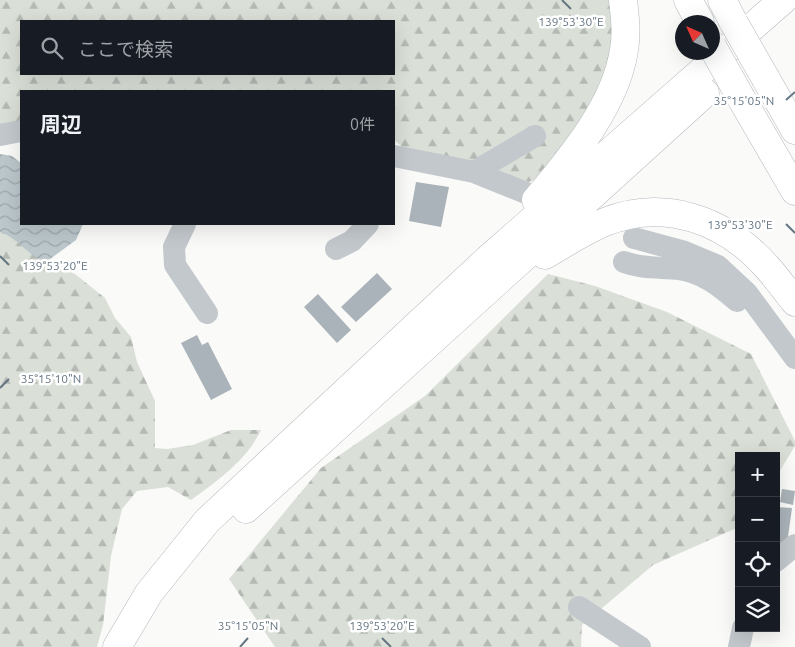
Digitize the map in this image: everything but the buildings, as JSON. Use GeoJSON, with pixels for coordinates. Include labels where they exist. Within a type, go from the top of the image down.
{"type":"FeatureCollection","features":[{"type":"Feature","properties":{"kind":"highway"},"geometry":{"type":"LineString","coordinates":[[495,268],[553,180],[600,114],[619,71],[624,50],[626,27],[623,0]]}},
{"type":"Feature","properties":{"kind":"highway"},"geometry":{"type":"LineString","coordinates":[[688,0],[696,15]]}},
{"type":"Feature","properties":{"kind":"highway"},"geometry":{"type":"LineString","coordinates":[[134,647],[161,602],[221,531],[495,268],[783,0]]}},
{"type":"Feature","properties":{"kind":"highway"},"geometry":{"type":"LineString","coordinates":[[728,11],[795,130]]}},
{"type":"Feature","properties":{"kind":"highway"},"geometry":{"type":"LineString","coordinates":[[117,647],[149,593],[207,521],[495,268],[795,12]]}},
{"type":"Feature","properties":{"kind":"highway"},"geometry":{"type":"LineString","coordinates":[[720,60],[795,191]]}},
{"type":"Feature","properties":{"kind":"highway"},"geometry":{"type":"LineString","coordinates":[[495,268],[535,261],[576,235],[629,215],[670,213],[692,217],[725,231],[746,246],[766,266],[795,302]]}},
{"type":"Feature","properties":{"kind":"street"},"geometry":{"type":"LineString","coordinates":[[0,135],[20,131]]}},
{"type":"Feature","properties":{"kind":"street"},"geometry":{"type":"LineString","coordinates":[[474,172],[535,136]]}},
{"type":"Feature","properties":{"kind":"street"},"geometry":{"type":"LineString","coordinates":[[403,152],[474,172],[526,192]]}},
{"type":"Feature","properties":{"kind":"street"},"geometry":{"type":"LineString","coordinates":[[185,225],[174,247],[175,265],[207,313]]}},
{"type":"Feature","properties":{"kind":"street"},"geometry":{"type":"LineString","coordinates":[[336,249],[352,241],[367,225]]}},
{"type":"Feature","properties":{"kind":"street"},"geometry":{"type":"LineString","coordinates":[[634,238],[682,251],[718,266],[747,293],[790,351]]}},
{"type":"Feature","properties":{"kind":"street"},"geometry":{"type":"LineString","coordinates":[[624,262],[637,267],[680,269],[703,276],[726,292],[790,351]]}},
{"type":"Feature","properties":{"kind":"street"},"geometry":{"type":"LineString","coordinates":[[780,558],[795,545]]}},
{"type":"Feature","properties":{"kind":"street"},"geometry":{"type":"LineString","coordinates":[[579,607],[640,647]]}},
{"type":"Feature","properties":{"kind":"street"},"geometry":{"type":"LineString","coordinates":[[739,647],[742,632]]}},
{"type":"Feature","properties":{"kind":"green space"},"geometry":{"type":"Polygon","coordinates":[[[0,0],[615,0],[616,30],[603,89],[567,143],[537,178],[529,182],[410,153],[395,141],[395,90],[20,90],[20,128],[0,130],[0,0]]]}},
{"type":"Feature","properties":{"kind":"green space"},"geometry":{"type":"Polygon","coordinates":[[[0,225],[49,263],[75,274],[105,298],[115,318],[131,337],[137,362],[155,401],[155,448],[167,449],[193,445],[231,430],[261,430],[248,451],[230,469],[191,500],[168,487],[137,491],[122,509],[111,556],[103,625],[97,647],[0,647],[0,225]]]}},
{"type":"Feature","properties":{"kind":"green space"},"geometry":{"type":"Polygon","coordinates":[[[548,274],[595,286],[667,312],[751,354],[795,441],[795,446],[780,470],[780,452],[735,452],[735,529],[653,565],[582,625],[581,647],[275,647],[229,579],[321,468],[425,396],[548,274]]]}},
{"type":"Feature","properties":{"kind":"water"},"geometry":{"type":"Polygon","coordinates":[[[0,154],[12,156],[20,162],[20,225],[83,225],[76,240],[46,262],[34,256],[12,238],[0,232],[0,154]]]}}]}
